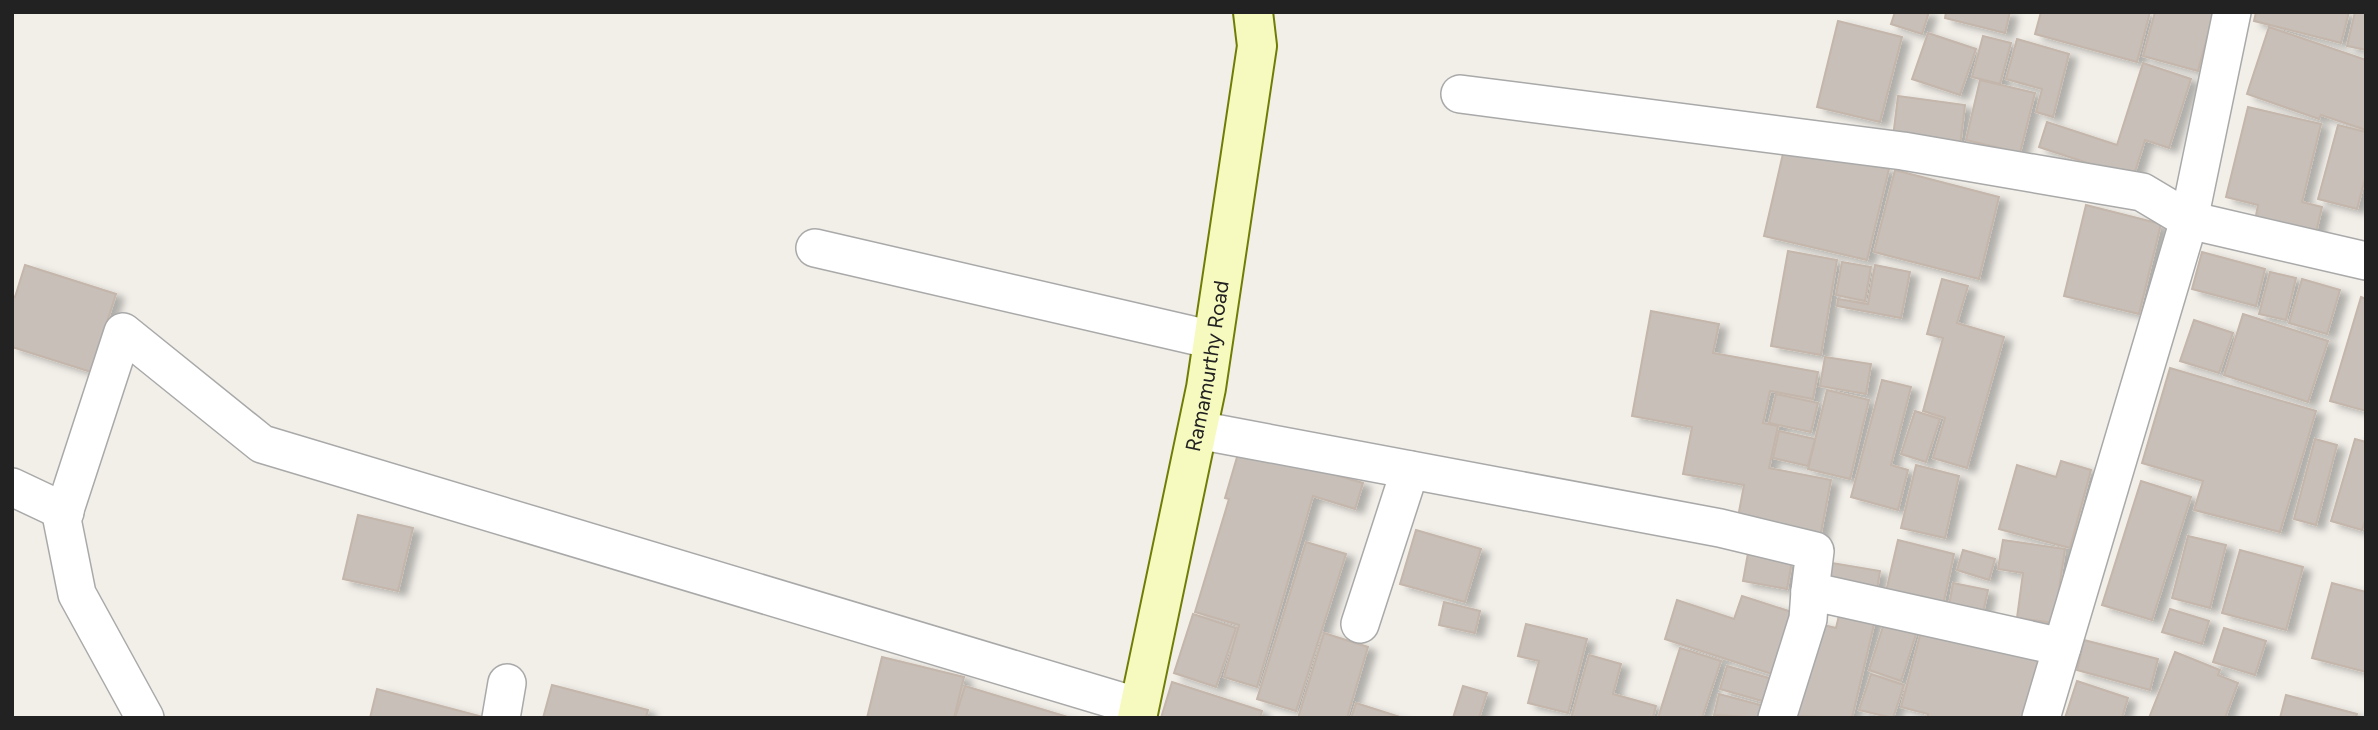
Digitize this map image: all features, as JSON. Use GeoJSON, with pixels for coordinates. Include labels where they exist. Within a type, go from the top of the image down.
{"type":"FeatureCollection","features":[{"type":"Feature","properties":{"kind":"street","name":"Ramamurthy Road"},"geometry":{"type":"LineString","coordinates":[[1138,712],[1198,430],[1213,340],[1257,46],[1253,12]]}},
{"type":"Feature","properties":{"kind":"street"},"geometry":{"type":"LineString","coordinates":[[2041,718],[2189,220],[2232,12]]}},
{"type":"Feature","properties":{"kind":"street"},"geometry":{"type":"LineString","coordinates":[[1460,94],[1889,149],[2142,192],[2189,220],[2366,261]]}},
{"type":"Feature","properties":{"kind":"street"},"geometry":{"type":"LineString","coordinates":[[815,248],[1213,340]]}},
{"type":"Feature","properties":{"kind":"street"},"geometry":{"type":"LineString","coordinates":[[145,718],[77,594],[62,519],[123,332],[262,444],[1138,712]]}},
{"type":"Feature","properties":{"kind":"street"},"geometry":{"type":"LineString","coordinates":[[1198,430],[1720,527],[1815,551],[1808,619],[1777,718]]}},
{"type":"Feature","properties":{"kind":"street"},"geometry":{"type":"LineString","coordinates":[[1360,624],[1410,470]]}},
{"type":"Feature","properties":{"kind":"street"},"geometry":{"type":"LineString","coordinates":[[12,486],[65,512]]}},
{"type":"Feature","properties":{"kind":"street"},"geometry":{"type":"LineString","coordinates":[[1810,591],[2062,647]]}},
{"type":"Feature","properties":{"kind":"building"},"geometry":{"type":"Polygon","coordinates":[[[1895,12],[1929,12],[1922,34],[1891,24],[1895,12]]]}},
{"type":"Feature","properties":{"kind":"building"},"geometry":{"type":"Polygon","coordinates":[[[1946,12],[2010,12],[2005,33],[1945,18],[1946,12]]]}},
{"type":"Feature","properties":{"kind":"building"},"geometry":{"type":"Polygon","coordinates":[[[2041,12],[2150,12],[2137,62],[2035,34],[2041,12]]]}},
{"type":"Feature","properties":{"kind":"building"},"geometry":{"type":"Polygon","coordinates":[[[2155,12],[2214,12],[2198,71],[2143,56],[2155,12]]]}},
{"type":"Feature","properties":{"kind":"building"},"geometry":{"type":"Polygon","coordinates":[[[2256,12],[2349,12],[2341,43],[2254,21],[2256,12]]]}},
{"type":"Feature","properties":{"kind":"building"},"geometry":{"type":"Polygon","coordinates":[[[2355,12],[2366,12],[2366,50],[2347,46],[2355,12]]]}},
{"type":"Feature","properties":{"kind":"building"},"geometry":{"type":"Polygon","coordinates":[[[1838,21],[1902,37],[1880,122],[1817,107],[1838,21]]]}},
{"type":"Feature","properties":{"kind":"building"},"geometry":{"type":"Polygon","coordinates":[[[2269,27],[2366,60],[2366,130],[2321,115],[2319,119],[2247,94],[2269,27]]]}},
{"type":"Feature","properties":{"kind":"building"},"geometry":{"type":"Polygon","coordinates":[[[1928,33],[1976,49],[1960,95],[1912,79],[1928,33]]]}},
{"type":"Feature","properties":{"kind":"building"},"geometry":{"type":"Polygon","coordinates":[[[1983,36],[2011,43],[2000,84],[1972,77],[1983,36]]]}},
{"type":"Feature","properties":{"kind":"building"},"geometry":{"type":"Polygon","coordinates":[[[2017,39],[2069,54],[2053,117],[2036,112],[2042,89],[2006,79],[2017,39]]]}},
{"type":"Feature","properties":{"kind":"building"},"geometry":{"type":"Polygon","coordinates":[[[2143,63],[2191,79],[2169,148],[2145,140],[2133,178],[2039,147],[2047,122],[2117,145],[2143,63]]]}},
{"type":"Feature","properties":{"kind":"building"},"geometry":{"type":"Polygon","coordinates":[[[1980,80],[2035,93],[2020,153],[1966,140],[1980,80]]]}},
{"type":"Feature","properties":{"kind":"building"},"geometry":{"type":"Polygon","coordinates":[[[1898,96],[1965,105],[1960,146],[1893,137],[1898,96]]]}},
{"type":"Feature","properties":{"kind":"building"},"geometry":{"type":"Polygon","coordinates":[[[2248,107],[2321,124],[2302,202],[2322,207],[2314,241],[2254,226],[2258,205],[2226,197],[2248,107]]]}},
{"type":"Feature","properties":{"kind":"building"},"geometry":{"type":"Polygon","coordinates":[[[2338,125],[2366,132],[2366,175],[2357,209],[2318,199],[2338,125]]]}},
{"type":"Feature","properties":{"kind":"building"},"geometry":{"type":"Polygon","coordinates":[[[1785,145],[1889,169],[1867,260],[1764,236],[1785,145]]]}},
{"type":"Feature","properties":{"kind":"building"},"geometry":{"type":"Polygon","coordinates":[[[1895,170],[1999,197],[1979,279],[1874,252],[1895,170]]]}},
{"type":"Feature","properties":{"kind":"building"},"geometry":{"type":"Polygon","coordinates":[[[2086,205],[2161,224],[2139,314],[2064,296],[2086,205]]]}},
{"type":"Feature","properties":{"kind":"building"},"geometry":{"type":"Polygon","coordinates":[[[1788,251],[1837,260],[1821,355],[1771,346],[1788,251]]]}},
{"type":"Feature","properties":{"kind":"building"},"geometry":{"type":"Polygon","coordinates":[[[2202,252],[2265,269],[2256,306],[2192,289],[2202,252]]]}},
{"type":"Feature","properties":{"kind":"building"},"geometry":{"type":"Polygon","coordinates":[[[1842,262],[1871,267],[1865,301],[1836,295],[1842,262]]]}},
{"type":"Feature","properties":{"kind":"building"},"geometry":{"type":"Polygon","coordinates":[[[25,265],[116,294],[91,372],[12,347],[12,296],[15,297],[25,265]]]}},
{"type":"Feature","properties":{"kind":"building"},"geometry":{"type":"Polygon","coordinates":[[[1875,265],[1910,272],[1901,318],[1837,306],[1838,299],[1868,304],[1875,265]]]}},
{"type":"Feature","properties":{"kind":"building"},"geometry":{"type":"Polygon","coordinates":[[[2270,272],[2296,278],[2286,320],[2259,314],[2270,272]]]}},
{"type":"Feature","properties":{"kind":"building"},"geometry":{"type":"Polygon","coordinates":[[[1942,279],[1968,286],[1957,323],[2004,337],[1967,468],[1933,458],[1945,418],[1923,411],[1943,338],[1927,334],[1942,279]]]}},
{"type":"Feature","properties":{"kind":"building"},"geometry":{"type":"Polygon","coordinates":[[[2302,279],[2340,290],[2327,334],[2289,323],[2302,279]]]}},
{"type":"Feature","properties":{"kind":"building"},"geometry":{"type":"Polygon","coordinates":[[[2361,297],[2366,299],[2366,411],[2330,401],[2361,297]]]}},
{"type":"Feature","properties":{"kind":"building"},"geometry":{"type":"Polygon","coordinates":[[[1651,311],[1719,324],[1713,353],[1818,372],[1813,399],[1770,391],[1763,423],[1778,426],[1769,468],[1831,480],[1819,543],[1736,528],[1744,485],[1683,474],[1692,427],[1632,416],[1651,311]]]}},
{"type":"Feature","properties":{"kind":"building"},"geometry":{"type":"Polygon","coordinates":[[[2243,314],[2328,341],[2308,402],[2224,375],[2243,314]]]}},
{"type":"Feature","properties":{"kind":"building"},"geometry":{"type":"Polygon","coordinates":[[[2194,320],[2233,333],[2219,373],[2180,361],[2194,320]]]}},
{"type":"Feature","properties":{"kind":"building"},"geometry":{"type":"Polygon","coordinates":[[[1825,357],[1871,364],[1866,394],[1820,386],[1825,357]]]}},
{"type":"Feature","properties":{"kind":"building"},"geometry":{"type":"Polygon","coordinates":[[[2170,368],[2316,411],[2280,532],[2194,510],[2203,481],[2142,463],[2170,368]]]}},
{"type":"Feature","properties":{"kind":"building"},"geometry":{"type":"Polygon","coordinates":[[[1882,380],[1911,387],[1891,465],[1908,470],[1898,510],[1851,497],[1882,380]]]}},
{"type":"Feature","properties":{"kind":"building"},"geometry":{"type":"Polygon","coordinates":[[[1827,390],[1869,400],[1850,479],[1808,469],[1827,390]]]}},
{"type":"Feature","properties":{"kind":"building"},"geometry":{"type":"Polygon","coordinates":[[[1776,394],[1818,403],[1811,432],[1769,423],[1776,394]]]}},
{"type":"Feature","properties":{"kind":"building"},"geometry":{"type":"Polygon","coordinates":[[[1915,411],[1940,419],[1926,462],[1901,454],[1915,411]]]}},
{"type":"Feature","properties":{"kind":"building"},"geometry":{"type":"Polygon","coordinates":[[[1779,431],[1815,439],[1808,466],[1773,458],[1779,431]]]}},
{"type":"Feature","properties":{"kind":"building"},"geometry":{"type":"Polygon","coordinates":[[[2315,439],[2337,445],[2316,525],[2294,519],[2315,439]]]}},
{"type":"Feature","properties":{"kind":"building"},"geometry":{"type":"Polygon","coordinates":[[[2355,439],[2366,442],[2366,518],[2362,530],[2331,521],[2355,439]]]}},
{"type":"Feature","properties":{"kind":"building"},"geometry":{"type":"Polygon","coordinates":[[[1240,447],[1363,483],[1355,509],[1313,496],[1257,687],[1224,677],[1239,625],[1195,612],[1229,499],[1225,498],[1240,447]]]}},
{"type":"Feature","properties":{"kind":"building"},"geometry":{"type":"Polygon","coordinates":[[[2061,461],[2091,470],[2070,548],[1999,529],[2017,465],[2056,477],[2061,461]]]}},
{"type":"Feature","properties":{"kind":"building"},"geometry":{"type":"Polygon","coordinates":[[[1916,465],[1959,476],[1945,538],[1901,528],[1916,465]]]}},
{"type":"Feature","properties":{"kind":"building"},"geometry":{"type":"Polygon","coordinates":[[[2141,481],[2191,497],[2152,620],[2102,605],[2141,481]]]}},
{"type":"Feature","properties":{"kind":"building"},"geometry":{"type":"Polygon","coordinates":[[[358,515],[413,528],[398,591],[343,579],[358,515]]]}},
{"type":"Feature","properties":{"kind":"building"},"geometry":{"type":"Polygon","coordinates":[[[1416,530],[1481,549],[1465,602],[1400,584],[1416,530]]]}},
{"type":"Feature","properties":{"kind":"building"},"geometry":{"type":"Polygon","coordinates":[[[2188,536],[2226,545],[2210,608],[2172,598],[2188,536]]]}},
{"type":"Feature","properties":{"kind":"building"},"geometry":{"type":"Polygon","coordinates":[[[1898,540],[1954,554],[1942,610],[1885,596],[1898,540]]]}},
{"type":"Feature","properties":{"kind":"building"},"geometry":{"type":"Polygon","coordinates":[[[2003,540],[2065,549],[2054,623],[2017,618],[2023,573],[1998,569],[2003,540]]]}},
{"type":"Feature","properties":{"kind":"building"},"geometry":{"type":"Polygon","coordinates":[[[1306,542],[1346,554],[1296,711],[1257,699],[1306,542]]]}},
{"type":"Feature","properties":{"kind":"building"},"geometry":{"type":"Polygon","coordinates":[[[1750,542],[1794,550],[1787,589],[1743,581],[1750,542]]]}},
{"type":"Feature","properties":{"kind":"building"},"geometry":{"type":"Polygon","coordinates":[[[1963,550],[1995,559],[1989,580],[1957,570],[1963,550]]]}},
{"type":"Feature","properties":{"kind":"building"},"geometry":{"type":"Polygon","coordinates":[[[2240,550],[2303,567],[2286,630],[2222,613],[2240,550]]]}},
{"type":"Feature","properties":{"kind":"building"},"geometry":{"type":"Polygon","coordinates":[[[1826,562],[1880,571],[1876,596],[1822,587],[1826,562]]]}},
{"type":"Feature","properties":{"kind":"building"},"geometry":{"type":"Polygon","coordinates":[[[1953,583],[1988,590],[1983,613],[1949,606],[1953,583]]]}},
{"type":"Feature","properties":{"kind":"building"},"geometry":{"type":"Polygon","coordinates":[[[2332,583],[2366,592],[2366,672],[2312,658],[2332,583]]]}},
{"type":"Feature","properties":{"kind":"building"},"geometry":{"type":"Polygon","coordinates":[[[1742,596],[1801,615],[1781,677],[1665,639],[1677,600],[1734,619],[1742,596]]]}},
{"type":"Feature","properties":{"kind":"building"},"geometry":{"type":"Polygon","coordinates":[[[1444,602],[1480,611],[1475,633],[1439,625],[1444,602]]]}},
{"type":"Feature","properties":{"kind":"building"},"geometry":{"type":"Polygon","coordinates":[[[1841,607],[1876,616],[1852,718],[1793,716],[1815,623],[1836,628],[1841,607]]]}},
{"type":"Feature","properties":{"kind":"building"},"geometry":{"type":"Polygon","coordinates":[[[2170,609],[2209,621],[2202,644],[2162,632],[2170,609]]]}},
{"type":"Feature","properties":{"kind":"building"},"geometry":{"type":"Polygon","coordinates":[[[1193,614],[1236,628],[1216,687],[1174,673],[1193,614]]]}},
{"type":"Feature","properties":{"kind":"building"},"geometry":{"type":"Polygon","coordinates":[[[1887,614],[1919,625],[1901,681],[1869,670],[1887,614]]]}},
{"type":"Feature","properties":{"kind":"building"},"geometry":{"type":"Polygon","coordinates":[[[1526,624],[1587,639],[1568,713],[1528,703],[1539,661],[1518,656],[1526,624]]]}},
{"type":"Feature","properties":{"kind":"building"},"geometry":{"type":"Polygon","coordinates":[[[1923,624],[2041,656],[2024,718],[1927,718],[1928,714],[1901,707],[1923,624]]]}},
{"type":"Feature","properties":{"kind":"building"},"geometry":{"type":"Polygon","coordinates":[[[2224,628],[2266,641],[2255,675],[2213,662],[2224,628]]]}},
{"type":"Feature","properties":{"kind":"building"},"geometry":{"type":"Polygon","coordinates":[[[1324,633],[1368,647],[1347,718],[1298,718],[1324,633]]]}},
{"type":"Feature","properties":{"kind":"building"},"geometry":{"type":"Polygon","coordinates":[[[2084,640],[2158,659],[2150,690],[2077,670],[2084,640]]]}},
{"type":"Feature","properties":{"kind":"building"},"geometry":{"type":"Polygon","coordinates":[[[1680,648],[1721,661],[1702,718],[1658,718],[1680,648]]]}},
{"type":"Feature","properties":{"kind":"building"},"geometry":{"type":"Polygon","coordinates":[[[2175,652],[2220,670],[2218,675],[2238,683],[2225,718],[2149,718],[2175,652]]]}},
{"type":"Feature","properties":{"kind":"building"},"geometry":{"type":"Polygon","coordinates":[[[1589,655],[1621,664],[1613,694],[1656,706],[1653,718],[1571,718],[1589,655]]]}},
{"type":"Feature","properties":{"kind":"building"},"geometry":{"type":"Polygon","coordinates":[[[882,657],[964,677],[954,718],[867,718],[882,657]]]}},
{"type":"Feature","properties":{"kind":"building"},"geometry":{"type":"Polygon","coordinates":[[[1727,666],[1776,680],[1769,703],[1720,689],[1727,666]]]}},
{"type":"Feature","properties":{"kind":"building"},"geometry":{"type":"Polygon","coordinates":[[[1871,674],[1904,685],[1893,718],[1859,710],[1871,674]]]}},
{"type":"Feature","properties":{"kind":"building"},"geometry":{"type":"Polygon","coordinates":[[[2077,681],[2128,698],[2122,718],[2065,718],[2077,681]]]}},
{"type":"Feature","properties":{"kind":"building"},"geometry":{"type":"Polygon","coordinates":[[[1172,682],[1262,711],[1260,718],[1161,718],[1172,682]]]}},
{"type":"Feature","properties":{"kind":"building"},"geometry":{"type":"Polygon","coordinates":[[[552,685],[648,710],[646,718],[543,718],[552,685]]]}},
{"type":"Feature","properties":{"kind":"building"},"geometry":{"type":"Polygon","coordinates":[[[965,686],[1071,718],[955,718],[965,686]]]}},
{"type":"Feature","properties":{"kind":"building"},"geometry":{"type":"Polygon","coordinates":[[[1463,686],[1487,693],[1479,718],[1453,718],[1463,686]]]}},
{"type":"Feature","properties":{"kind":"building"},"geometry":{"type":"Polygon","coordinates":[[[377,689],[483,717],[483,718],[370,718],[377,689]]]}},
{"type":"Feature","properties":{"kind":"building"},"geometry":{"type":"Polygon","coordinates":[[[1719,694],[1768,707],[1765,718],[1714,715],[1719,694]]]}},
{"type":"Feature","properties":{"kind":"building"},"geometry":{"type":"Polygon","coordinates":[[[2286,695],[2357,714],[2356,718],[2280,718],[2286,695]]]}},
{"type":"Feature","properties":{"kind":"building"},"geometry":{"type":"Polygon","coordinates":[[[1356,703],[1403,718],[1351,718],[1356,703]]]}}]}
